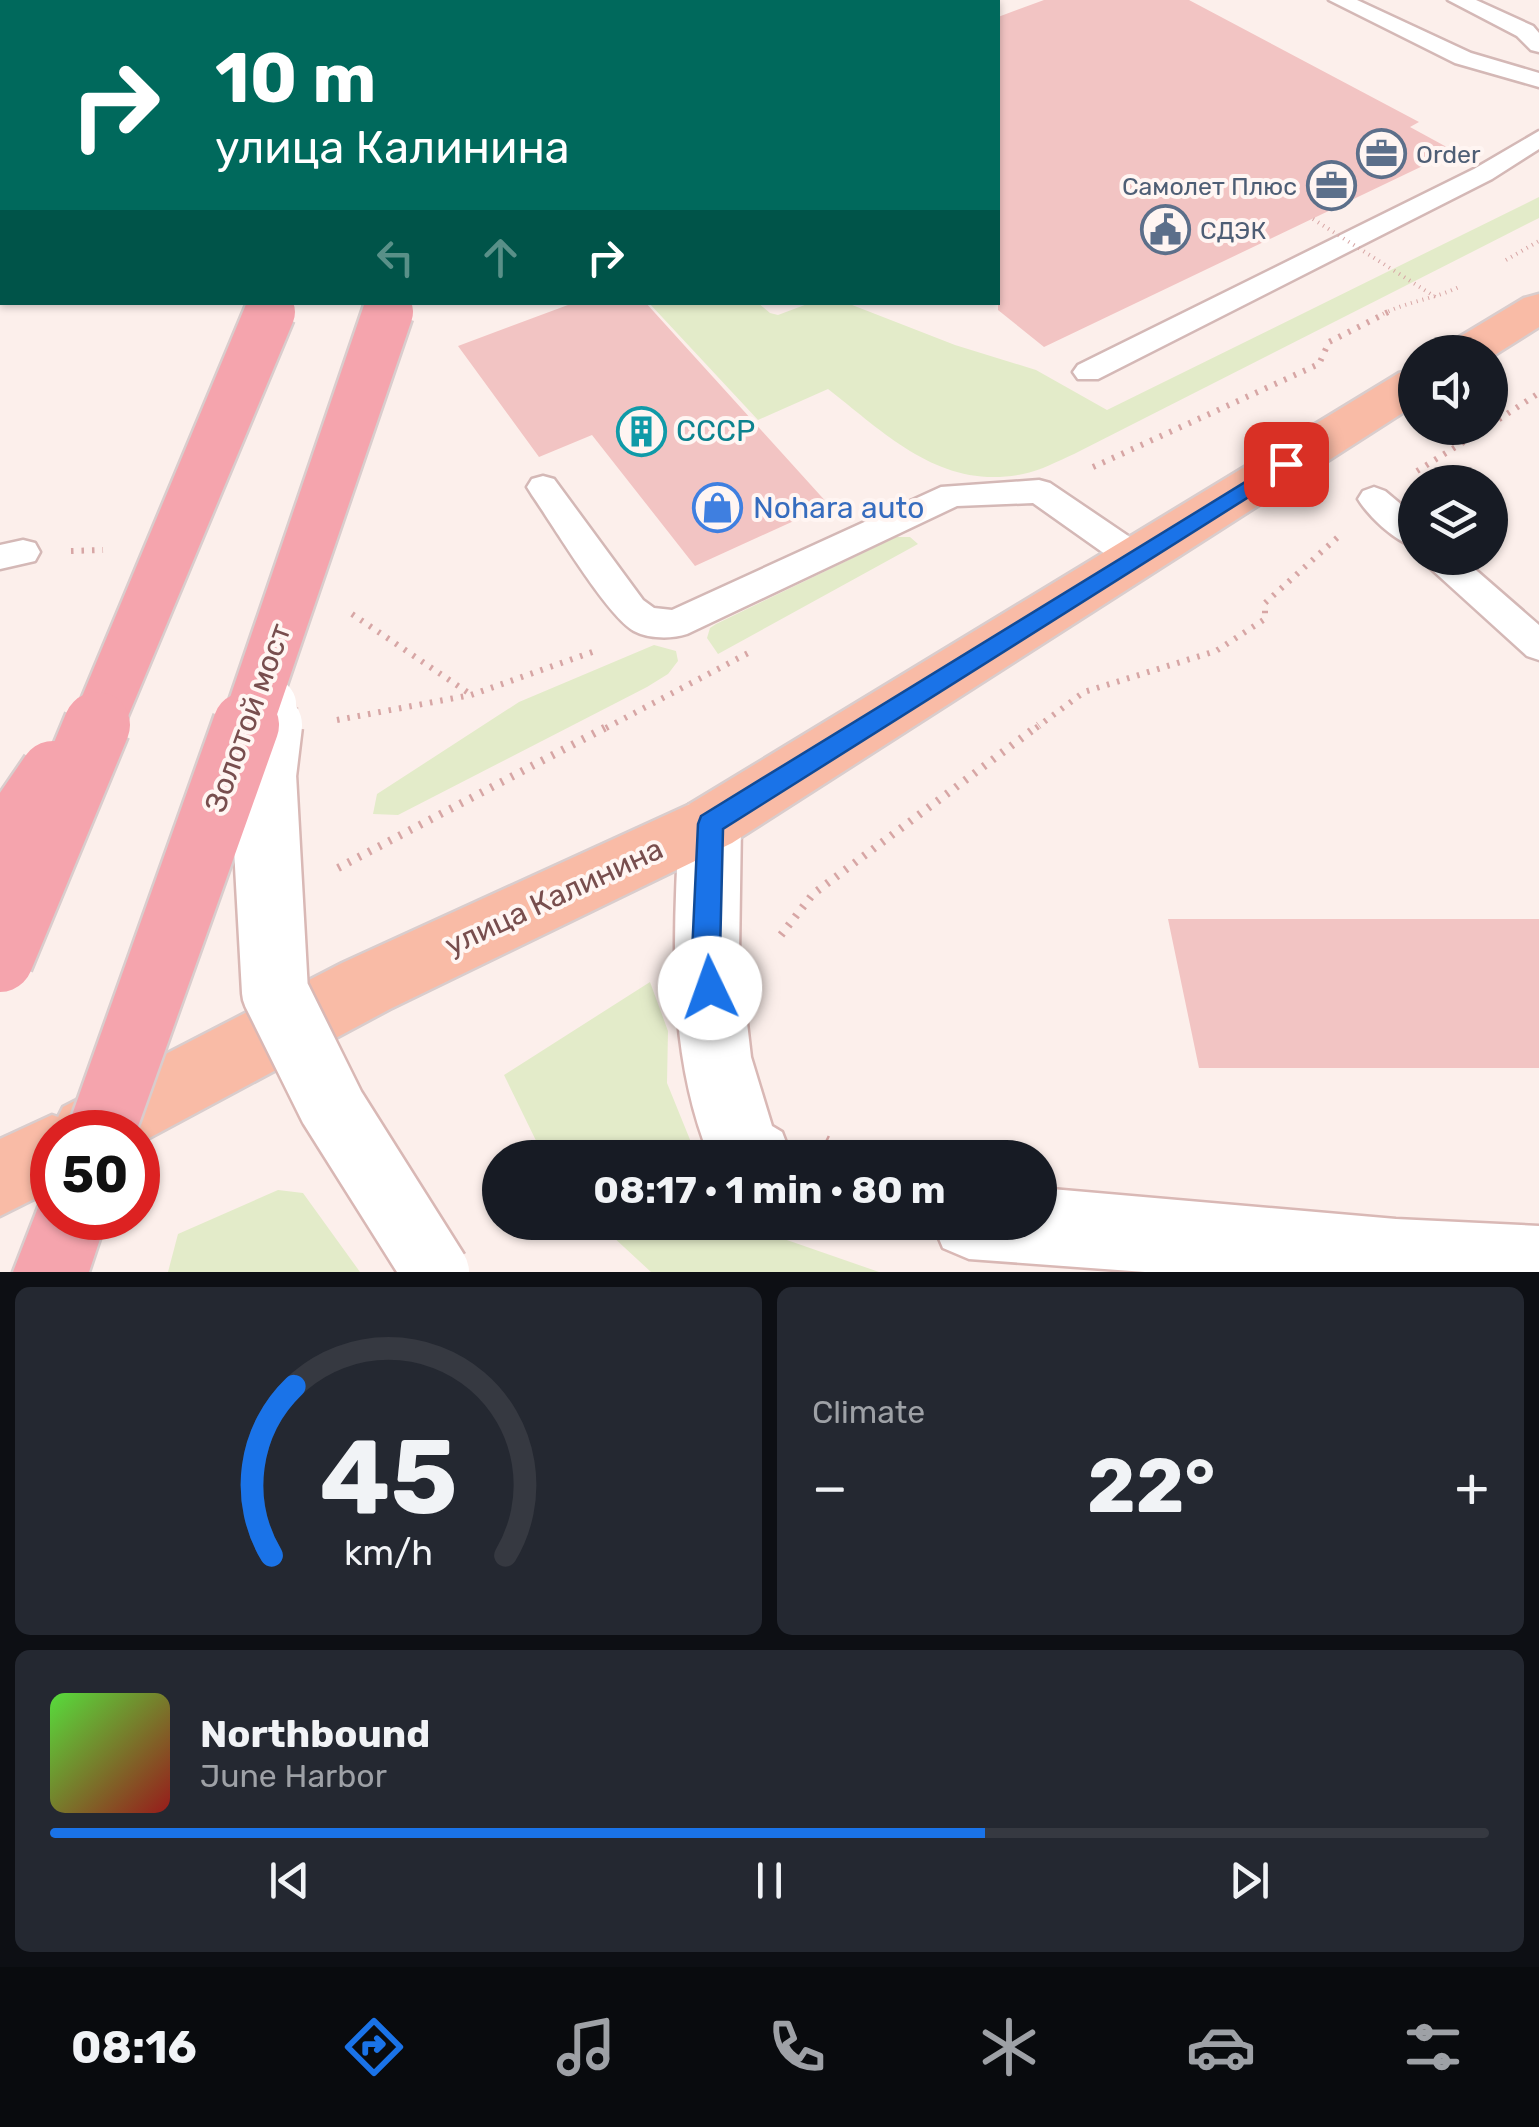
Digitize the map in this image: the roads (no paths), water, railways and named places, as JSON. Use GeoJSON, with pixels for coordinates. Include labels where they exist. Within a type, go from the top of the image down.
{"type":"FeatureCollection","features":[{"type":"Feature","properties":{"kind":"highway"},"geometry":{"type":"LineString","coordinates":[[0,959],[138,636],[273,305]]}},
{"type":"Feature","properties":{"kind":"highway","name":"Золотой мост"},"geometry":{"type":"LineString","coordinates":[[108,1110],[278,637],[389,305]]}},
{"type":"Feature","properties":{"kind":"highway"},"geometry":{"type":"LineString","coordinates":[[0,851],[61,762],[138,636]]}},
{"type":"Feature","properties":{"kind":"highway"},"geometry":{"type":"LineString","coordinates":[[51,1272],[62,1240]]}},
{"type":"Feature","properties":{"kind":"main road"},"geometry":{"type":"LineString","coordinates":[[1495,335],[1539,308]]}},
{"type":"Feature","properties":{"kind":"main road","name":"улица Калинина"},"geometry":{"type":"LineString","coordinates":[[130,1110],[366,986],[710,824],[1398,394]]}},
{"type":"Feature","properties":{"kind":"main road"},"geometry":{"type":"LineString","coordinates":[[278,637],[263,775],[275,992],[332,1107],[436,1272]]}},
{"type":"Feature","properties":{"kind":"main road"},"geometry":{"type":"LineString","coordinates":[[710,824],[706,954],[716,1057],[740,1140]]}},
{"type":"Feature","properties":{"kind":"main road"},"geometry":{"type":"LineString","coordinates":[[0,1179],[30,1163]]}},
{"type":"Feature","properties":{"kind":"main road"},"geometry":{"type":"LineString","coordinates":[[1057,1227],[1437,1268],[1539,1264]]}},
{"type":"Feature","properties":{"kind":"lane"},"geometry":{"type":"LineString","coordinates":[[1340,0],[1463,58],[1539,80]]}},
{"type":"Feature","properties":{"kind":"lane"},"geometry":{"type":"LineString","coordinates":[[1459,0],[1526,31],[1539,45]]}},
{"type":"Feature","properties":{"kind":"lane"},"geometry":{"type":"LineString","coordinates":[[1088,372],[1483,174],[1539,138]]}},
{"type":"Feature","properties":{"kind":"lane"},"geometry":{"type":"LineString","coordinates":[[543,487],[631,609],[646,621],[675,624],[963,494],[1039,492],[1134,557]]}},
{"type":"Feature","properties":{"kind":"lane"},"geometry":{"type":"LineString","coordinates":[[1374,499],[1398,519]]}},
{"type":"Feature","properties":{"kind":"lane"},"geometry":{"type":"LineString","coordinates":[[1460,575],[1539,646]]}},
{"type":"Feature","properties":{"kind":"place","name":"Order"},"geometry":{"type":"Point","coordinates":[1381,154]}},
{"type":"Feature","properties":{"kind":"place","name":"Самолет Плюс"},"geometry":{"type":"Point","coordinates":[1332,186]}},
{"type":"Feature","properties":{"kind":"place","name":"СДЭК"},"geometry":{"type":"Point","coordinates":[1165,230]}},
{"type":"Feature","properties":{"kind":"place","name":"СССР"},"geometry":{"type":"Point","coordinates":[641,431]}},
{"type":"Feature","properties":{"kind":"place","name":"Nohara auto"},"geometry":{"type":"Point","coordinates":[718,508]}}]}
